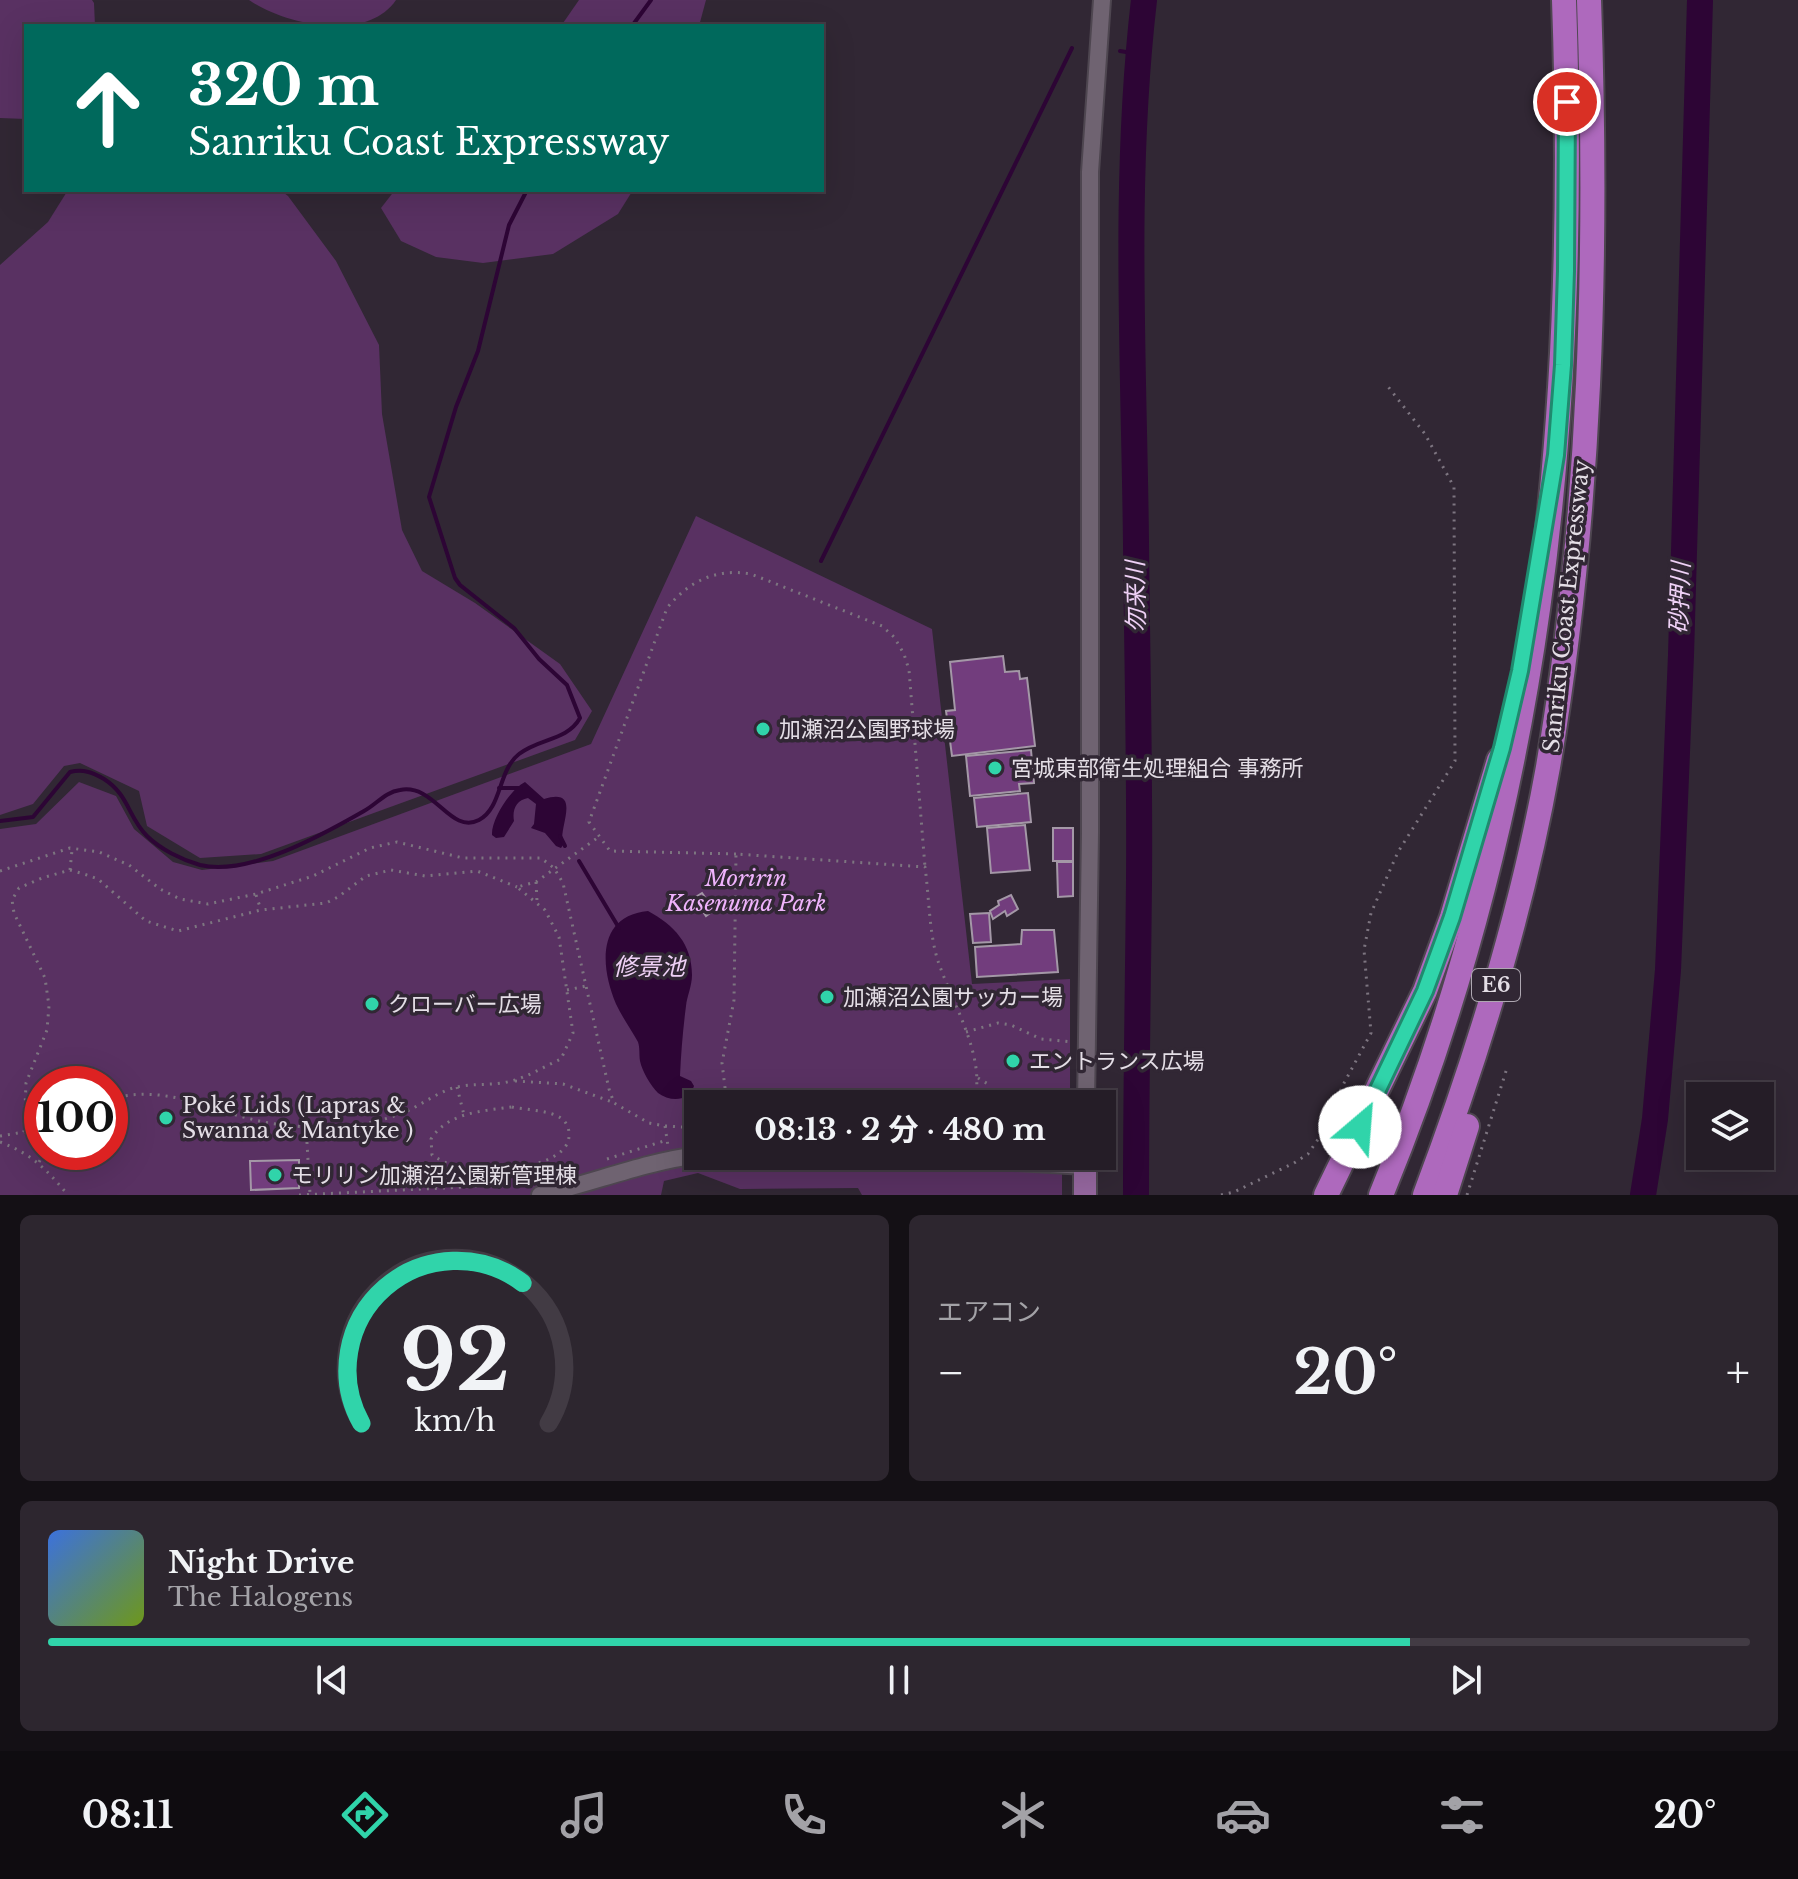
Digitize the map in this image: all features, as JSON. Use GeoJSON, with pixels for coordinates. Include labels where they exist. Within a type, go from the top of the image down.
{"type":"FeatureCollection","features":[{"type":"Feature","properties":{"kind":"highway","name":"Sanriku Coast Expressway"},"geometry":{"type":"LineString","coordinates":[[1381,1195],[1452,1003],[1496,841],[1531,669],[1556,455],[1563,365],[1568,181],[1564,0]]}},
{"type":"Feature","properties":{"kind":"highway","name":"Sanriku Coast Expressway"},"geometry":{"type":"LineString","coordinates":[[1425,1195],[1492,996],[1515,912],[1547,769],[1575,564],[1588,371],[1593,176],[1589,0]]}},
{"type":"Feature","properties":{"kind":"highway"},"geometry":{"type":"LineString","coordinates":[[1326,1195],[1419,1005],[1452,917],[1502,748],[1520,671],[1556,455]]}},
{"type":"Feature","properties":{"kind":"highway"},"geometry":{"type":"LineString","coordinates":[[1445,1195],[1500,1014],[1521,930],[1537,851],[1547,769]]}},
{"type":"Feature","properties":{"kind":"main road"},"geometry":{"type":"LineString","coordinates":[[1085,1170],[1085,1195]]}},
{"type":"Feature","properties":{"kind":"street"},"geometry":{"type":"LineString","coordinates":[[1086,1090],[1090,790],[1090,172],[1102,0]]}},
{"type":"Feature","properties":{"kind":"street"},"geometry":{"type":"LineString","coordinates":[[536,1188],[585,1185],[670,1158],[684,1156]]}},
{"type":"Feature","properties":{"kind":"path"},"geometry":{"type":"LineString","coordinates":[[1221,1195],[1234,1192],[1294,1163],[1308,1154],[1323,1132],[1343,1085],[1371,1033],[1364,950],[1371,913],[1398,852],[1455,761],[1454,487],[1425,434],[1386,384]]}},
{"type":"Feature","properties":{"kind":"path"},"geometry":{"type":"LineString","coordinates":[[925,867],[736,854],[610,851],[589,822],[667,608],[680,592],[709,575],[751,574],[864,617],[882,626],[894,637],[909,670],[925,867],[936,955],[976,1059],[976,1090]]}},
{"type":"Feature","properties":{"kind":"path"},"geometry":{"type":"LineString","coordinates":[[517,887],[536,882],[600,836]]}},
{"type":"Feature","properties":{"kind":"path"},"geometry":{"type":"LineString","coordinates":[[0,871],[72,849],[99,852],[129,865],[160,889],[195,903],[220,903],[313,876],[370,848],[397,842],[463,858],[541,858],[554,868],[563,883],[614,1103]]}},
{"type":"Feature","properties":{"kind":"path"},"geometry":{"type":"LineString","coordinates":[[70,870],[72,849]]}},
{"type":"Feature","properties":{"kind":"path"},"geometry":{"type":"LineString","coordinates":[[725,1090],[722,1063],[734,1000],[736,854]]}},
{"type":"Feature","properties":{"kind":"path"},"geometry":{"type":"LineString","coordinates":[[33,1066],[47,1030],[49,1006],[45,978],[14,913],[12,900],[19,888],[70,870],[98,879],[146,921],[164,928],[184,930],[261,910],[326,903],[366,876],[391,870],[425,876],[467,870],[517,887],[537,901],[559,937],[573,1033],[561,1059],[511,1081]]}},
{"type":"Feature","properties":{"kind":"path"},"geometry":{"type":"LineString","coordinates":[[536,882],[537,901]]}},
{"type":"Feature","properties":{"kind":"path"},"geometry":{"type":"LineString","coordinates":[[256,894],[261,910]]}},
{"type":"Feature","properties":{"kind":"path"},"geometry":{"type":"LineString","coordinates":[[567,990],[586,986]]}},
{"type":"Feature","properties":{"kind":"path"},"geometry":{"type":"LineString","coordinates":[[965,1032],[998,1023],[1011,1025],[1041,1039],[1077,1042]]}},
{"type":"Feature","properties":{"kind":"path"},"geometry":{"type":"LineString","coordinates":[[1467,1195],[1507,1068]]}},
{"type":"Feature","properties":{"kind":"path"},"geometry":{"type":"LineString","coordinates":[[978,1078],[988,1084],[989,1090]]}},
{"type":"Feature","properties":{"kind":"path"},"geometry":{"type":"LineString","coordinates":[[128,1096],[166,1095],[253,1120],[343,1128],[378,1122],[457,1087],[511,1081],[563,1084],[614,1103],[649,1123],[684,1127]]}},
{"type":"Feature","properties":{"kind":"path"},"geometry":{"type":"LineString","coordinates":[[457,1087],[464,1115]]}},
{"type":"Feature","properties":{"kind":"path"},"geometry":{"type":"LineString","coordinates":[[512,1107],[562,1119],[570,1139],[564,1150],[528,1167],[505,1170],[468,1170],[444,1163],[432,1155],[431,1139],[436,1131],[464,1115],[512,1107]]}},
{"type":"Feature","properties":{"kind":"path"},"geometry":{"type":"LineString","coordinates":[[306,1126],[310,1194]]}},
{"type":"Feature","properties":{"kind":"path"},"geometry":{"type":"LineString","coordinates":[[665,1126],[670,1158]]}},
{"type":"Feature","properties":{"kind":"path"},"geometry":{"type":"LineString","coordinates":[[0,1139],[24,1132]]}},
{"type":"Feature","properties":{"kind":"path"},"geometry":{"type":"LineString","coordinates":[[0,1139],[24,1152]]}},
{"type":"Feature","properties":{"kind":"path"},"geometry":{"type":"LineString","coordinates":[[598,1162],[667,1140]]}},
{"type":"Feature","properties":{"kind":"path"},"geometry":{"type":"LineString","coordinates":[[46,1170],[68,1195]]}},
{"type":"Feature","properties":{"kind":"path"},"geometry":{"type":"LineString","coordinates":[[505,1170],[505,1185]]}},
{"type":"Feature","properties":{"kind":"path"},"geometry":{"type":"LineString","coordinates":[[299,1195],[505,1185],[526,1181],[536,1188]]}},
{"type":"Feature","properties":{"kind":"path"},"geometry":{"type":"LineString","coordinates":[[526,1181],[536,1188]]}},
{"type":"Feature","properties":{"kind":"green space"},"geometry":{"type":"Polygon","coordinates":[[[0,0],[92,0],[95,24],[24,24],[24,119],[0,118],[0,0]]]}},
{"type":"Feature","properties":{"kind":"green space"},"geometry":{"type":"Polygon","coordinates":[[[249,0],[396,0],[383,13],[366,22],[353,24],[314,24],[264,9],[249,0]]]}},
{"type":"Feature","properties":{"kind":"green space"},"geometry":{"type":"Polygon","coordinates":[[[579,0],[706,0],[700,24],[562,24],[579,0]]]}},
{"type":"Feature","properties":{"kind":"green space"},"geometry":{"type":"Polygon","coordinates":[[[67,192],[283,192],[288,196],[336,261],[379,345],[382,414],[402,530],[422,571],[475,603],[560,664],[592,711],[575,740],[261,854],[200,858],[147,826],[139,791],[80,763],[64,766],[33,804],[0,815],[0,265],[48,222],[67,192]]]}},
{"type":"Feature","properties":{"kind":"green space"},"geometry":{"type":"Polygon","coordinates":[[[393,192],[632,192],[618,214],[553,254],[483,263],[436,257],[401,241],[381,208],[393,192]]]}},
{"type":"Feature","properties":{"kind":"green space","name":"Moririn Kasenuma Park"},"geometry":{"type":"Polygon","coordinates":[[[696,516],[932,629],[972,984],[1070,979],[1070,1090],[684,1090],[684,1170],[1062,1170],[1062,1195],[862,1195],[858,1188],[740,1189],[698,1173],[664,1181],[661,1195],[0,1195],[0,829],[36,824],[79,782],[116,796],[134,829],[173,862],[202,870],[273,861],[591,744],[696,516]]]}},
{"type":"Feature","properties":{"kind":"water"},"geometry":{"type":"Polygon","coordinates":[[[525,782],[544,799],[556,797],[566,804],[561,848],[545,833],[531,828],[536,804],[528,798],[516,806],[514,821],[504,837],[492,835],[503,805],[525,782]]]}},
{"type":"Feature","properties":{"kind":"water","name":"修景池"},"geometry":{"type":"Polygon","coordinates":[[[648,911],[666,923],[680,937],[689,954],[692,979],[685,1015],[680,1076],[694,1086],[692,1090],[684,1090],[684,1098],[668,1098],[658,1093],[647,1078],[640,1061],[638,1042],[611,989],[607,974],[607,945],[619,922],[648,911]]]}},
{"type":"Feature","properties":{"kind":"building"},"geometry":{"type":"Polygon","coordinates":[[[1003,656],[1005,672],[1019,671],[1020,679],[1027,678],[1035,746],[952,756],[946,711],[955,710],[950,662],[1003,656]]]}},
{"type":"Feature","properties":{"kind":"building"},"geometry":{"type":"Polygon","coordinates":[[[1031,750],[1034,783],[1019,784],[1020,791],[970,796],[966,756],[1031,750]]]}},
{"type":"Feature","properties":{"kind":"building"},"geometry":{"type":"Polygon","coordinates":[[[1028,793],[1031,822],[977,827],[974,798],[1028,793]]]}},
{"type":"Feature","properties":{"kind":"building"},"geometry":{"type":"Polygon","coordinates":[[[1025,825],[1030,870],[991,873],[987,828],[1025,825]]]}},
{"type":"Feature","properties":{"kind":"building"},"geometry":{"type":"Polygon","coordinates":[[[1053,828],[1073,828],[1073,861],[1053,861],[1053,828]]]}},
{"type":"Feature","properties":{"kind":"building"},"geometry":{"type":"Polygon","coordinates":[[[1057,862],[1073,862],[1073,896],[1058,897],[1057,862]]]}},
{"type":"Feature","properties":{"kind":"building"},"geometry":{"type":"Polygon","coordinates":[[[702,893],[714,910],[706,916],[694,898],[702,893]]]}},
{"type":"Feature","properties":{"kind":"building"},"geometry":{"type":"Polygon","coordinates":[[[1011,895],[1018,909],[1007,916],[1005,911],[993,919],[990,911],[999,905],[998,901],[1011,895]]]}},
{"type":"Feature","properties":{"kind":"building"},"geometry":{"type":"Polygon","coordinates":[[[989,913],[991,942],[973,943],[970,914],[989,913]]]}},
{"type":"Feature","properties":{"kind":"building"},"geometry":{"type":"Polygon","coordinates":[[[1022,930],[1054,930],[1058,972],[977,977],[975,947],[1021,944],[1022,930]]]}},
{"type":"Feature","properties":{"kind":"building","name":"モリリン加瀬沼公園新管理棟"},"geometry":{"type":"Polygon","coordinates":[[[299,1160],[299,1188],[251,1190],[250,1161],[299,1160]]]}},
{"type":"Feature","properties":{"kind":"waterway"},"geometry":{"type":"LineString","coordinates":[[633,24],[651,0]]}},
{"type":"Feature","properties":{"kind":"waterway","name":"勿来川"},"geometry":{"type":"LineString","coordinates":[[1136,1195],[1139,796],[1132,203],[1144,0]]}},
{"type":"Feature","properties":{"kind":"waterway","name":"砂押川"},"geometry":{"type":"LineString","coordinates":[[1643,1195],[1655,1119],[1668,970],[1681,655],[1700,0]]}},
{"type":"Feature","properties":{"kind":"waterway"},"geometry":{"type":"LineString","coordinates":[[821,561],[1072,48]]}},
{"type":"Feature","properties":{"kind":"waterway"},"geometry":{"type":"LineString","coordinates":[[1120,51],[1138,54]]}},
{"type":"Feature","properties":{"kind":"waterway"},"geometry":{"type":"LineString","coordinates":[[0,821],[33,817],[70,772],[87,772],[112,785],[141,829],[165,850],[200,865],[240,865],[307,841],[400,790],[423,794],[459,821],[469,823],[479,820],[492,807],[512,761],[527,749],[568,731],[580,718],[567,685],[539,659],[514,628],[455,578],[429,497],[456,407],[478,351],[509,225],[526,192]]}},
{"type":"Feature","properties":{"kind":"waterway"},"geometry":{"type":"LineString","coordinates":[[499,788],[521,788]]}},
{"type":"Feature","properties":{"kind":"waterway"},"geometry":{"type":"LineString","coordinates":[[560,836],[565,846]]}},
{"type":"Feature","properties":{"kind":"waterway"},"geometry":{"type":"LineString","coordinates":[[579,861],[619,928]]}},
{"type":"Feature","properties":{"kind":"place","name":"加瀬沼公園野球場"},"geometry":{"type":"Point","coordinates":[763,729]}},
{"type":"Feature","properties":{"kind":"place","name":"宮城東部衛生処理組合 事務所"},"geometry":{"type":"Point","coordinates":[995,768]}},
{"type":"Feature","properties":{"kind":"place","name":"加瀬沼公園サッカー場"},"geometry":{"type":"Point","coordinates":[827,997]}},
{"type":"Feature","properties":{"kind":"place","name":"クローバー広場"},"geometry":{"type":"Point","coordinates":[372,1004]}},
{"type":"Feature","properties":{"kind":"place","name":"エントランス広場"},"geometry":{"type":"Point","coordinates":[1013,1061]}},
{"type":"Feature","properties":{"kind":"place","name":"Poké Lids (Lapras & Swanna & Mantyke )"},"geometry":{"type":"Point","coordinates":[166,1118]}},
{"type":"Feature","properties":{"kind":"place","name":"モリリン加瀬沼公園新管理棟"},"geometry":{"type":"Point","coordinates":[275,1175]}},
{"type":"Feature","properties":{"kind":"route"},"geometry":{"type":"LineString","coordinates":[[1360,1127],[1425,991],[1452,917],[1502,748],[1520,671],[1556,455],[1566,271],[1567,102]]}}]}
